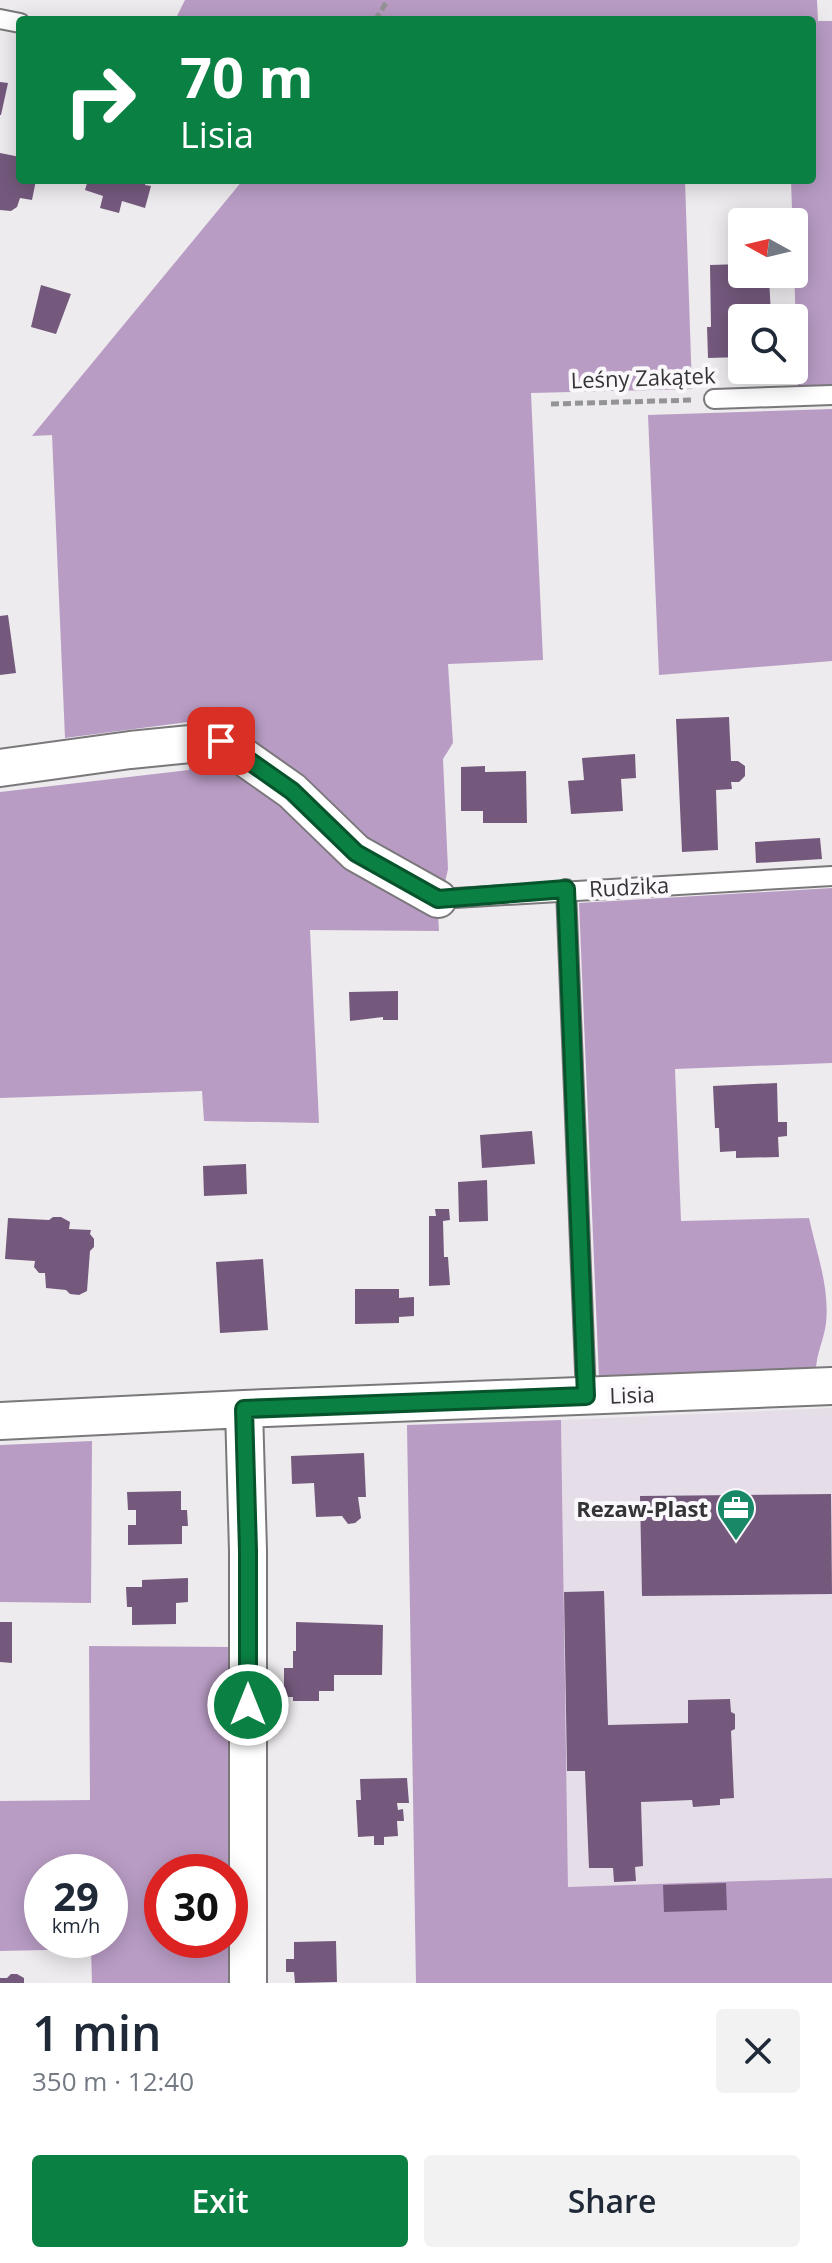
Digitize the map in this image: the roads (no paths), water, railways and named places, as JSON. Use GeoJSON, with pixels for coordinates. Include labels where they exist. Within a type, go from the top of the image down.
{"type":"FeatureCollection","features":[{"type":"Feature","properties":{"kind":"street","name":"Rudzika"},"geometry":{"type":"LineString","coordinates":[[0,768],[221,741],[292,791],[356,853],[438,899]]}},
{"type":"Feature","properties":{"kind":"street","name":"Lisia"},"geometry":{"type":"LineString","coordinates":[[0,1421],[832,1386]]}},
{"type":"Feature","properties":{"kind":"street"},"geometry":{"type":"LineString","coordinates":[[244,1409],[248,1551],[248,1983]]}},
{"type":"Feature","properties":{"kind":"lane","name":"Leśny Zakątek"},"geometry":{"type":"LineString","coordinates":[[714,399],[832,395]]}},
{"type":"Feature","properties":{"kind":"lane","name":"Rudzika"},"geometry":{"type":"LineString","coordinates":[[438,899],[566,889],[832,876]]}},
{"type":"Feature","properties":{"kind":"lane"},"geometry":{"type":"LineString","coordinates":[[566,889],[586,1396]]}},
{"type":"Feature","properties":{"kind":"place","name":"Rezaw-Plast"},"geometry":{"type":"Point","coordinates":[736,1542]}}]}
